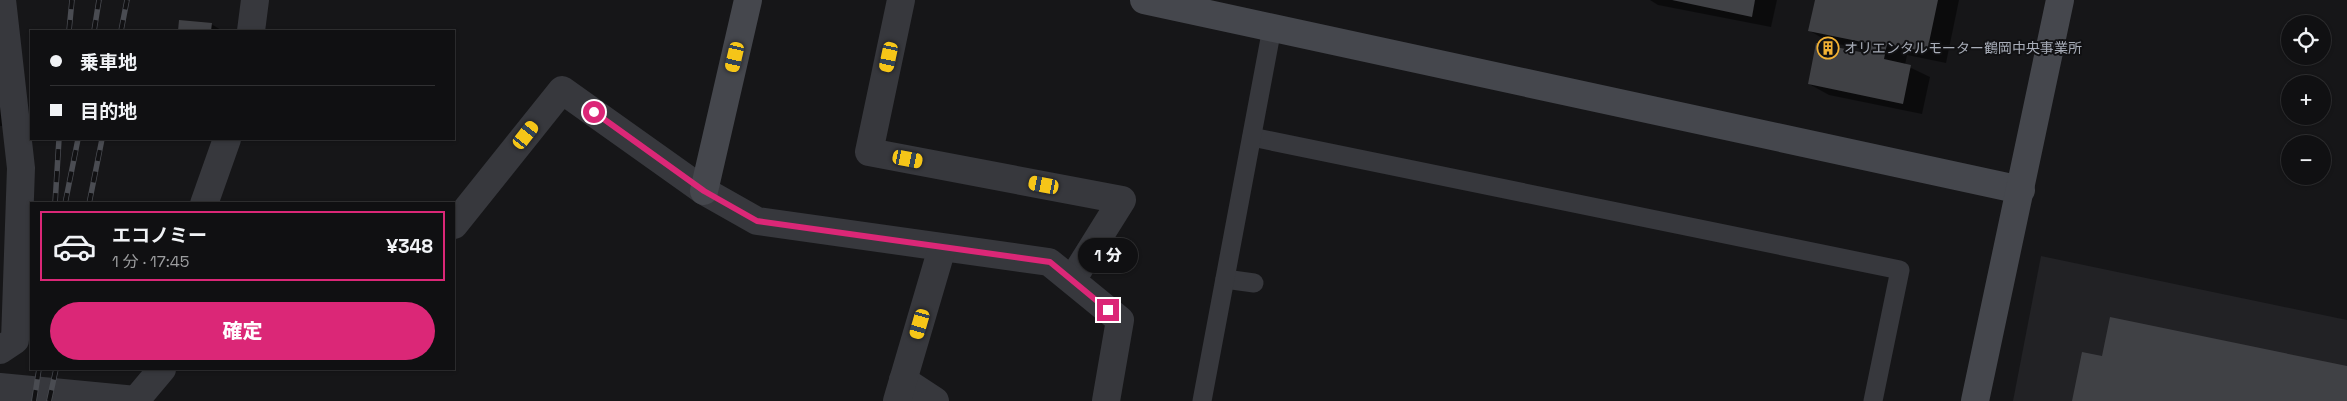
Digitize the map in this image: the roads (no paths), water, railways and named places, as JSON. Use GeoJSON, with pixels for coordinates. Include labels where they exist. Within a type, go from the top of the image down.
{"type":"FeatureCollection","features":[{"type":"Feature","properties":{"kind":"street"},"geometry":{"type":"LineString","coordinates":[[0,350],[15,340],[11,167],[2,0]]}},
{"type":"Feature","properties":{"kind":"street"},"geometry":{"type":"LineString","coordinates":[[251,30],[255,0]]}},
{"type":"Feature","properties":{"kind":"street"},"geometry":{"type":"LineString","coordinates":[[704,191],[748,0]]}},
{"type":"Feature","properties":{"kind":"street"},"geometry":{"type":"LineString","coordinates":[[901,0],[869,152],[1122,200],[1072,280]]}},
{"type":"Feature","properties":{"kind":"street"},"geometry":{"type":"LineString","coordinates":[[1144,0],[2021,190]]}},
{"type":"Feature","properties":{"kind":"street"},"geometry":{"type":"LineString","coordinates":[[1975,401],[2060,0]]}},
{"type":"Feature","properties":{"kind":"street"},"geometry":{"type":"LineString","coordinates":[[455,225],[562,90],[704,191],[757,221],[1050,262],[1120,320],[1106,401]]}},
{"type":"Feature","properties":{"kind":"street"},"geometry":{"type":"LineString","coordinates":[[205,202],[227,140]]}},
{"type":"Feature","properties":{"kind":"street"},"geometry":{"type":"LineString","coordinates":[[935,401],[900,391],[942,248]]}},
{"type":"Feature","properties":{"kind":"street"},"geometry":{"type":"LineString","coordinates":[[136,401],[147,370]]}},
{"type":"Feature","properties":{"kind":"street"},"geometry":{"type":"LineString","coordinates":[[136,401],[161,370]]}},
{"type":"Feature","properties":{"kind":"street"},"geometry":{"type":"LineString","coordinates":[[0,387],[136,401]]}},
{"type":"Feature","properties":{"kind":"lane"},"geometry":{"type":"LineString","coordinates":[[1202,401],[1272,28]]}},
{"type":"Feature","properties":{"kind":"lane"},"geometry":{"type":"LineString","coordinates":[[1252,137],[1900,270],[1873,401]]}},
{"type":"Feature","properties":{"kind":"lane"},"geometry":{"type":"LineString","coordinates":[[1225,278],[1254,283]]}},
{"type":"Feature","properties":{"kind":"railway"},"geometry":{"type":"LineString","coordinates":[[69,30],[72,0]]}},
{"type":"Feature","properties":{"kind":"railway"},"geometry":{"type":"LineString","coordinates":[[94,30],[99,0]]}},
{"type":"Feature","properties":{"kind":"railway"},"geometry":{"type":"LineString","coordinates":[[121,30],[127,0]]}},
{"type":"Feature","properties":{"kind":"railway"},"geometry":{"type":"LineString","coordinates":[[55,202],[59,140]]}},
{"type":"Feature","properties":{"kind":"railway"},"geometry":{"type":"LineString","coordinates":[[65,202],[78,140]]}},
{"type":"Feature","properties":{"kind":"railway"},"geometry":{"type":"LineString","coordinates":[[89,202],[102,140]]}},
{"type":"Feature","properties":{"kind":"railway"},"geometry":{"type":"LineString","coordinates":[[34,401],[39,370]]}},
{"type":"Feature","properties":{"kind":"railway"},"geometry":{"type":"LineString","coordinates":[[49,401],[56,370]]}},
{"type":"Feature","properties":{"kind":"place","name":"オリエンタルモーター鶴岡中央事業所"},"geometry":{"type":"Point","coordinates":[1828,48]}}]}
